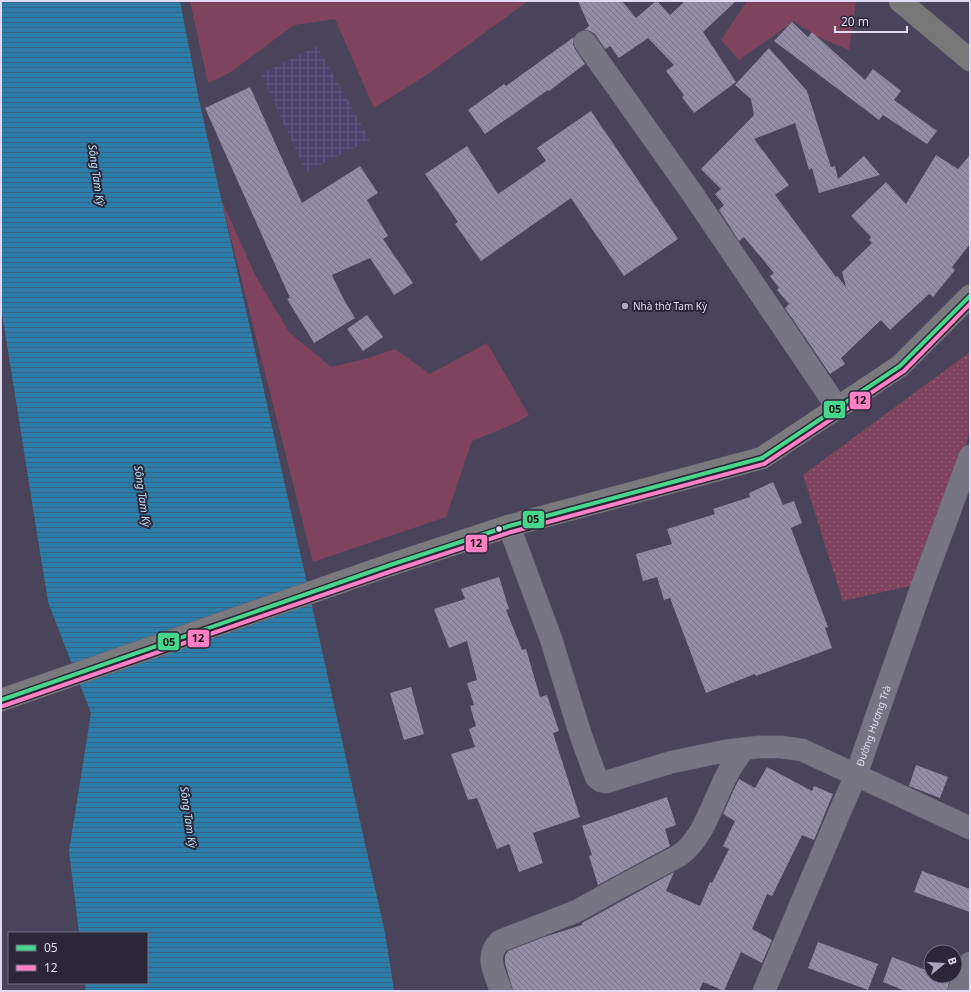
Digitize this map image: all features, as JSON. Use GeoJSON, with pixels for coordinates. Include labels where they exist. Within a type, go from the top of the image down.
{"type":"FeatureCollection","features":[{"type":"Feature","properties":{"kind":"highway"},"geometry":{"type":"LineString","coordinates":[[900,1],[970,60]]}},
{"type":"Feature","properties":{"kind":"main road"},"geometry":{"type":"LineString","coordinates":[[1,700],[390,565],[510,526],[762,458],[900,366],[970,296]]}},
{"type":"Feature","properties":{"kind":"street"},"geometry":{"type":"LineString","coordinates":[[585,42],[692,194],[837,407]]}},
{"type":"Feature","properties":{"kind":"street","name":"Đường Hương Trà"},"geometry":{"type":"LineString","coordinates":[[764,991],[856,775],[923,583],[970,456]]}},
{"type":"Feature","properties":{"kind":"street"},"geometry":{"type":"LineString","coordinates":[[510,526],[551,639],[581,736],[596,777],[601,781],[606,782],[672,762],[726,751],[759,747],[781,747],[802,750],[970,828]]}},
{"type":"Feature","properties":{"kind":"street"},"geometry":{"type":"LineString","coordinates":[[500,991],[491,959],[492,951],[500,941],[577,911],[620,886],[680,855],[688,849],[697,838],[728,772],[743,750]]}},
{"type":"Feature","properties":{"kind":"street"},"geometry":{"type":"LineString","coordinates":[[959,991],[970,963]]}},
{"type":"Feature","properties":{"kind":"shaded area"},"geometry":{"type":"Polygon","coordinates":[[[190,1],[528,1],[428,74],[374,108],[335,19],[294,25],[231,72],[208,83],[190,1]]]}},
{"type":"Feature","properties":{"kind":"shaded area"},"geometry":{"type":"Polygon","coordinates":[[[747,1],[856,1],[849,50],[816,36],[794,21],[739,60],[721,40],[747,1]]]}},
{"type":"Feature","properties":{"kind":"shaded area"},"geometry":{"type":"Polygon","coordinates":[[[317,46],[370,140],[306,172],[261,74],[317,46]]]}},
{"type":"Feature","properties":{"kind":"shaded area"},"geometry":{"type":"Polygon","coordinates":[[[221,199],[255,275],[289,332],[331,367],[365,359],[395,349],[430,374],[487,343],[529,415],[516,423],[472,441],[446,517],[313,562],[221,199]]]}},
{"type":"Feature","properties":{"kind":"shaded area"},"geometry":{"type":"Polygon","coordinates":[[[970,352],[970,432],[923,583],[843,601],[803,475],[970,352]]]}},
{"type":"Feature","properties":{"kind":"water","name":"Sông Tam Kỳ"},"geometry":{"type":"Polygon","coordinates":[[[1,1],[180,1],[199,100],[385,933],[394,991],[86,991],[85,984],[148,984],[148,932],[79,932],[69,851],[91,713],[48,602],[1,307],[1,1]]]}},
{"type":"Feature","properties":{"kind":"building"},"geometry":{"type":"Polygon","coordinates":[[[578,1],[622,1],[636,18],[656,1],[670,15],[685,1],[736,1],[703,32],[736,82],[694,113],[682,97],[684,95],[666,71],[674,65],[648,38],[619,58],[610,46],[605,49],[595,34],[584,30],[589,26],[578,1]]]}},
{"type":"Feature","properties":{"kind":"building"},"geometry":{"type":"Polygon","coordinates":[[[792,22],[808,37],[812,32],[865,80],[873,69],[901,91],[894,100],[937,131],[927,144],[883,115],[879,120],[774,41],[792,22]]]}},
{"type":"Feature","properties":{"kind":"building"},"geometry":{"type":"Polygon","coordinates":[[[574,37],[573,44],[575,49],[585,64],[549,91],[548,90],[485,134],[468,110],[504,84],[506,86],[574,37]]]}},
{"type":"Feature","properties":{"kind":"building"},"geometry":{"type":"Polygon","coordinates":[[[769,48],[807,91],[831,167],[835,166],[838,179],[864,156],[880,175],[819,193],[812,168],[809,170],[795,123],[754,139],[789,185],[775,195],[836,277],[837,276],[846,287],[842,272],[872,243],[869,240],[871,237],[851,216],[886,182],[906,204],[936,155],[958,169],[970,155],[970,244],[952,267],[955,270],[933,297],[929,294],[890,330],[881,320],[841,358],[845,364],[830,374],[785,308],[789,304],[777,290],[779,288],[770,276],[774,273],[744,237],[739,241],[719,210],[724,205],[715,194],[721,189],[701,169],[754,115],[751,99],[735,85],[769,48]]]}},
{"type":"Feature","properties":{"kind":"building"},"geometry":{"type":"Polygon","coordinates":[[[250,87],[302,203],[360,166],[378,193],[367,200],[388,236],[383,239],[413,283],[394,295],[370,258],[332,275],[355,318],[314,343],[287,299],[290,298],[205,108],[250,87]]]}},
{"type":"Feature","properties":{"kind":"building"},"geometry":{"type":"Polygon","coordinates":[[[591,111],[678,239],[624,276],[571,198],[481,261],[455,224],[458,222],[425,174],[467,146],[498,194],[546,161],[537,148],[591,111]]]}},
{"type":"Feature","properties":{"kind":"building"},"geometry":{"type":"Polygon","coordinates":[[[367,315],[383,337],[363,351],[347,329],[367,315]]]}},
{"type":"Feature","properties":{"kind":"building"},"geometry":{"type":"Polygon","coordinates":[[[773,482],[783,505],[794,501],[802,523],[791,528],[828,627],[825,628],[832,648],[756,676],[755,674],[706,693],[670,598],[664,600],[657,577],[643,581],[636,554],[672,544],[667,529],[715,514],[713,509],[750,497],[749,493],[773,482]]]}},
{"type":"Feature","properties":{"kind":"building"},"geometry":{"type":"Polygon","coordinates":[[[499,577],[509,609],[506,610],[522,650],[526,649],[540,697],[547,695],[559,731],[553,733],[580,817],[533,833],[543,863],[519,872],[509,844],[497,849],[477,798],[468,800],[451,754],[475,747],[469,729],[476,726],[470,706],[474,705],[467,683],[477,680],[467,641],[449,648],[434,609],[465,599],[461,589],[499,577]]]}},
{"type":"Feature","properties":{"kind":"building"},"geometry":{"type":"Polygon","coordinates":[[[411,687],[424,734],[404,740],[390,693],[411,687]]]}},
{"type":"Feature","properties":{"kind":"building"},"geometry":{"type":"Polygon","coordinates":[[[916,765],[948,777],[940,798],[909,786],[916,765]]]}},
{"type":"Feature","properties":{"kind":"building"},"geometry":{"type":"Polygon","coordinates":[[[767,767],[812,791],[814,786],[833,794],[814,840],[802,835],[772,896],[767,894],[752,929],[772,940],[762,963],[741,952],[724,991],[703,982],[699,991],[513,991],[505,963],[505,956],[508,951],[544,937],[582,925],[582,923],[674,872],[666,891],[700,906],[710,882],[712,883],[729,849],[723,846],[735,821],[723,814],[734,789],[739,779],[755,788],[767,767]]]}},
{"type":"Feature","properties":{"kind":"building"},"geometry":{"type":"Polygon","coordinates":[[[667,797],[676,825],[665,829],[670,846],[598,885],[589,856],[592,855],[582,826],[667,797]]]}},
{"type":"Feature","properties":{"kind":"building"},"geometry":{"type":"Polygon","coordinates":[[[922,871],[970,889],[970,912],[914,892],[922,871]]]}},
{"type":"Feature","properties":{"kind":"building"},"geometry":{"type":"Polygon","coordinates":[[[818,942],[878,964],[868,990],[808,968],[818,942]]]}},
{"type":"Feature","properties":{"kind":"building"},"geometry":{"type":"Polygon","coordinates":[[[892,957],[923,969],[923,984],[949,984],[947,991],[905,991],[883,982],[892,957]]]}},
{"type":"Feature","properties":{"kind":"transit line","name":"05"},"geometry":{"type":"LineString","coordinates":[[1,700],[390,565],[509,526],[762,458],[900,366],[970,296]]}},
{"type":"Feature","properties":{"kind":"transit line","name":"12"},"geometry":{"type":"LineString","coordinates":[[3,706],[392,571],[511,532],[764,464],[904,371],[970,304]]}},
{"type":"Feature","properties":{"kind":"place","name":"Nhà thờ Tam Kỳ"},"geometry":{"type":"Point","coordinates":[625,306]}}]}
